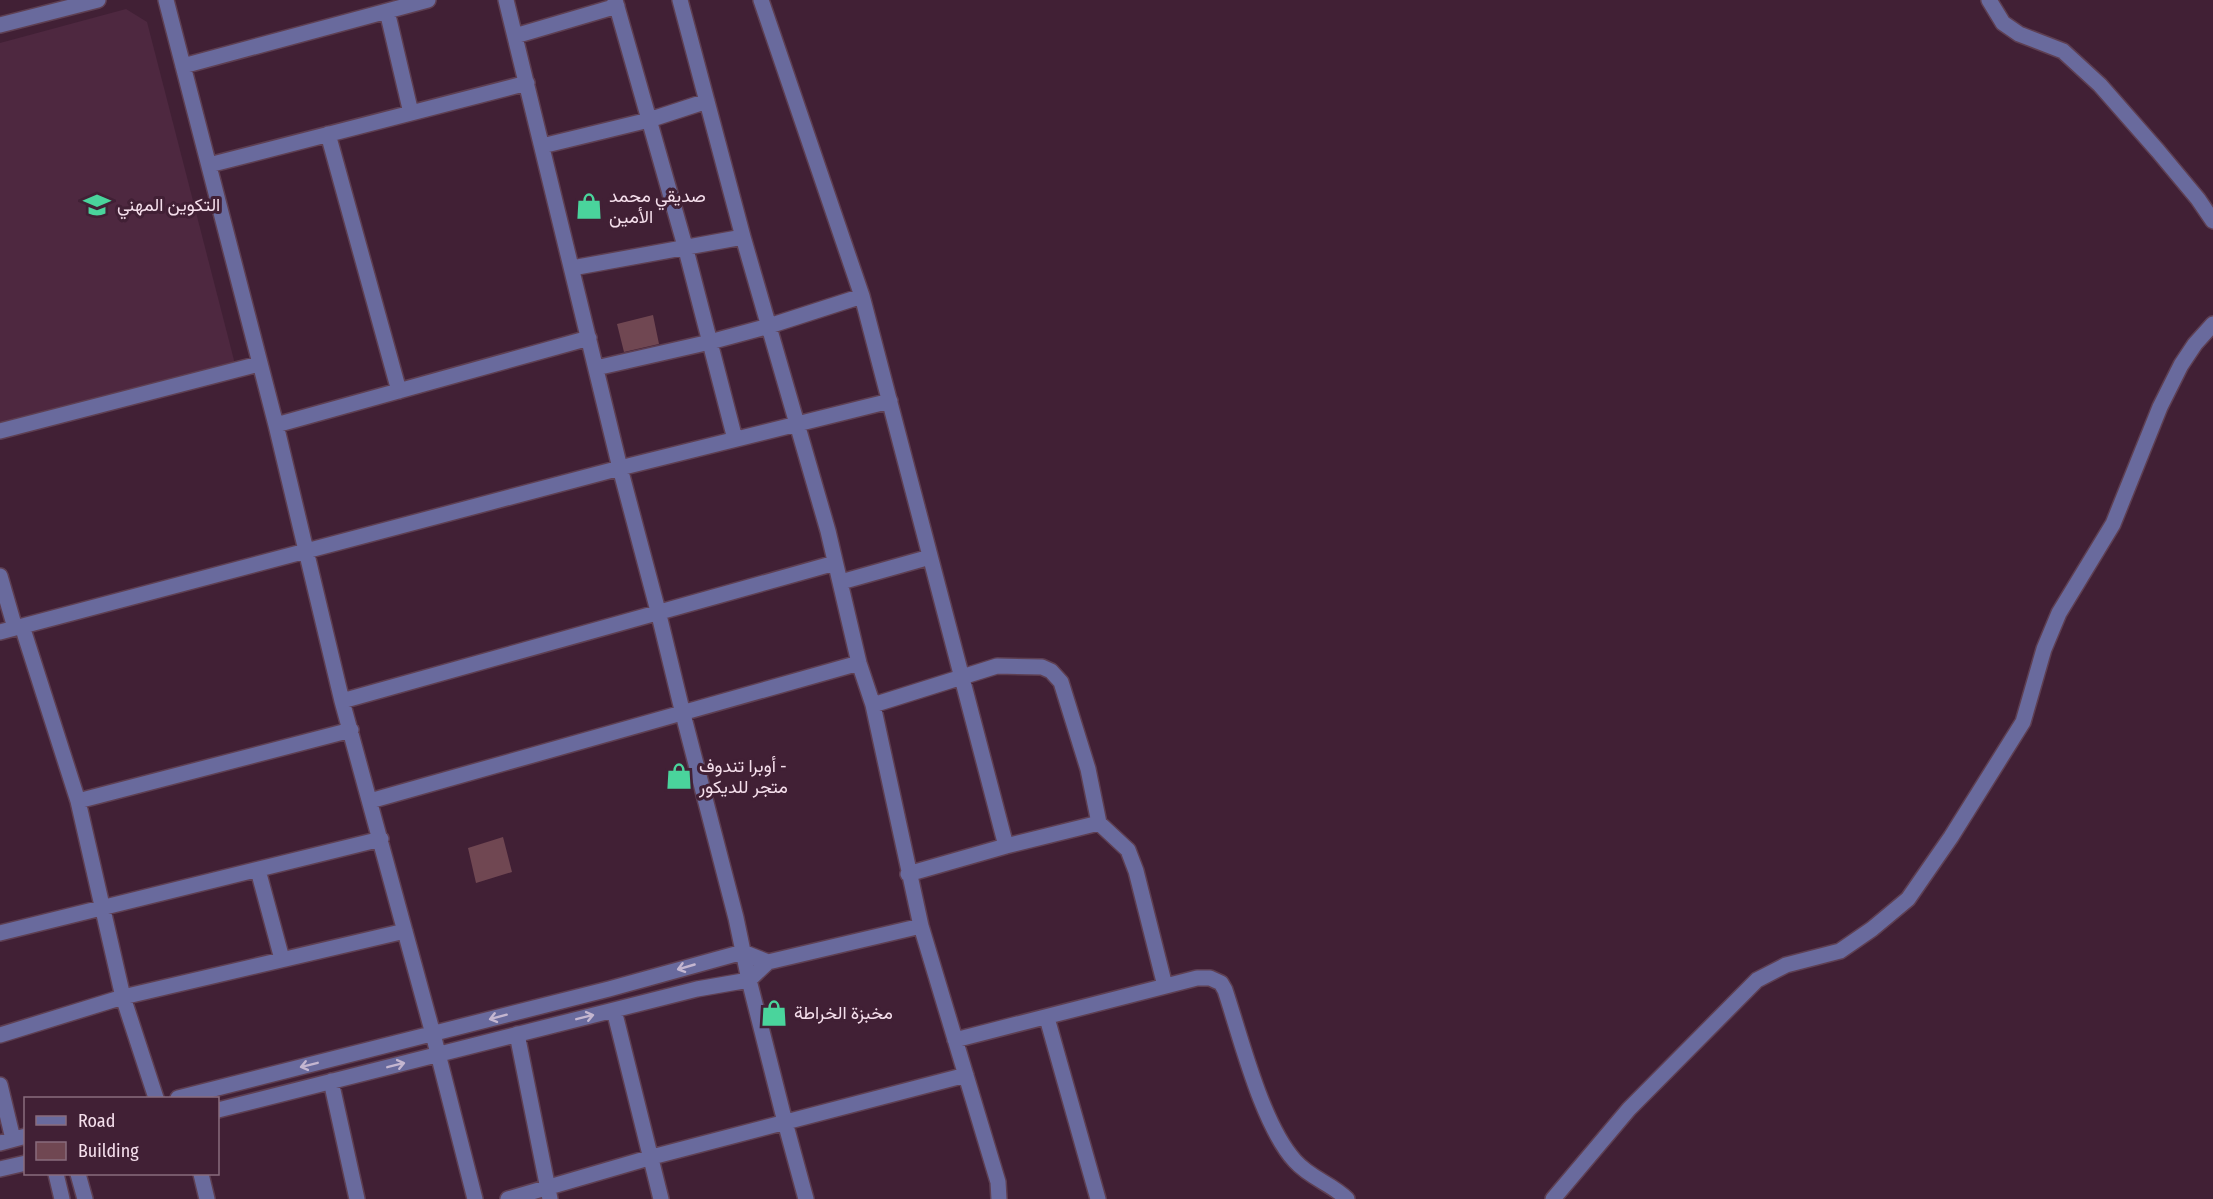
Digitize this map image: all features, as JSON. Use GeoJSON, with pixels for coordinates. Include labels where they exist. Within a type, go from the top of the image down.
{"type":"FeatureCollection","features":[{"type":"Feature","properties":{"kind":"street"},"geometry":{"type":"LineString","coordinates":[[0,25],[98,0]]}},
{"type":"Feature","properties":{"kind":"street"},"geometry":{"type":"LineString","coordinates":[[166,0],[258,364],[276,425],[342,701],[381,839],[475,1199]]}},
{"type":"Feature","properties":{"kind":"street"},"geometry":{"type":"LineString","coordinates":[[183,66],[428,0]]}},
{"type":"Feature","properties":{"kind":"street"},"geometry":{"type":"LineString","coordinates":[[506,0],[620,468],[806,1199]]}},
{"type":"Feature","properties":{"kind":"street"},"geometry":{"type":"LineString","coordinates":[[680,0],[744,237],[828,531],[859,663],[873,705],[921,926],[998,1182],[999,1199]]}},
{"type":"Feature","properties":{"kind":"street"},"geometry":{"type":"LineString","coordinates":[[761,0],[862,296],[1006,846]]}},
{"type":"Feature","properties":{"kind":"street"},"geometry":{"type":"LineString","coordinates":[[1989,0],[2003,24],[2019,34],[2063,51],[2100,85],[2191,191],[2213,221]]}},
{"type":"Feature","properties":{"kind":"street"},"geometry":{"type":"LineString","coordinates":[[515,36],[616,3],[685,246],[735,439]]}},
{"type":"Feature","properties":{"kind":"street"},"geometry":{"type":"LineString","coordinates":[[387,11],[411,112]]}},
{"type":"Feature","properties":{"kind":"street"},"geometry":{"type":"LineString","coordinates":[[208,165],[526,82]]}},
{"type":"Feature","properties":{"kind":"street"},"geometry":{"type":"LineString","coordinates":[[542,146],[649,120],[707,101]]}},
{"type":"Feature","properties":{"kind":"street"},"geometry":{"type":"LineString","coordinates":[[328,134],[399,391]]}},
{"type":"Feature","properties":{"kind":"street"},"geometry":{"type":"LineString","coordinates":[[572,268],[744,237]]}},
{"type":"Feature","properties":{"kind":"street"},"geometry":{"type":"LineString","coordinates":[[596,368],[710,342],[862,296]]}},
{"type":"Feature","properties":{"kind":"street"},"geometry":{"type":"LineString","coordinates":[[1553,1199],[1629,1109],[1757,980],[1786,965],[1840,951],[1872,929],[1908,899],[1951,837],[2023,722],[2043,649],[2059,613],[2113,524],[2160,407],[2181,365],[2195,344],[2213,324]]}},
{"type":"Feature","properties":{"kind":"street"},"geometry":{"type":"LineString","coordinates":[[276,425],[589,338]]}},
{"type":"Feature","properties":{"kind":"street"},"geometry":{"type":"LineString","coordinates":[[0,430],[258,364]]}},
{"type":"Feature","properties":{"kind":"street"},"geometry":{"type":"LineString","coordinates":[[12,628],[620,468],[890,401]]}},
{"type":"Feature","properties":{"kind":"street"},"geometry":{"type":"LineString","coordinates":[[841,582],[930,557]]}},
{"type":"Feature","properties":{"kind":"street"},"geometry":{"type":"LineString","coordinates":[[342,701],[835,563]]}},
{"type":"Feature","properties":{"kind":"street"},"geometry":{"type":"LineString","coordinates":[[0,576],[12,628],[78,801],[123,997],[156,1097]]}},
{"type":"Feature","properties":{"kind":"street"},"geometry":{"type":"LineString","coordinates":[[370,801],[859,663]]}},
{"type":"Feature","properties":{"kind":"street"},"geometry":{"type":"LineString","coordinates":[[873,705],[997,666],[1042,667],[1056,675],[1061,682],[1088,769],[1098,823],[1128,850],[1136,871],[1165,986]]}},
{"type":"Feature","properties":{"kind":"street"},"geometry":{"type":"LineString","coordinates":[[78,801],[351,730]]}},
{"type":"Feature","properties":{"kind":"street"},"geometry":{"type":"LineString","coordinates":[[908,874],[1098,823]]}},
{"type":"Feature","properties":{"kind":"street"},"geometry":{"type":"LineString","coordinates":[[1,927],[104,909],[381,839]]}},
{"type":"Feature","properties":{"kind":"street"},"geometry":{"type":"LineString","coordinates":[[258,870],[282,959]]}},
{"type":"Feature","properties":{"kind":"street"},"geometry":{"type":"LineString","coordinates":[[219,1110],[697,989],[749,980],[768,962],[921,926]]}},
{"type":"Feature","properties":{"kind":"street"},"geometry":{"type":"LineString","coordinates":[[0,1035],[123,997],[405,931]]}},
{"type":"Feature","properties":{"kind":"street"},"geometry":{"type":"LineString","coordinates":[[182,1097],[433,1034],[743,952],[768,962]]}},
{"type":"Feature","properties":{"kind":"street"},"geometry":{"type":"LineString","coordinates":[[955,1040],[1197,978],[1210,978],[1221,984],[1225,990],[1270,1119],[1283,1143],[1294,1160],[1308,1173],[1337,1189],[1347,1199]]}},
{"type":"Feature","properties":{"kind":"street"},"geometry":{"type":"LineString","coordinates":[[614,1010],[661,1199]]}},
{"type":"Feature","properties":{"kind":"street"},"geometry":{"type":"LineString","coordinates":[[1047,1018],[1098,1199]]}},
{"type":"Feature","properties":{"kind":"street"},"geometry":{"type":"LineString","coordinates":[[517,1034],[549,1193]]}},
{"type":"Feature","properties":{"kind":"street"},"geometry":{"type":"LineString","coordinates":[[508,1199],[549,1193],[652,1157],[966,1075]]}},
{"type":"Feature","properties":{"kind":"street"},"geometry":{"type":"LineString","coordinates":[[245,1081],[249,1102]]}},
{"type":"Feature","properties":{"kind":"street"},"geometry":{"type":"LineString","coordinates":[[331,1081],[357,1199]]}},
{"type":"Feature","properties":{"kind":"street"},"geometry":{"type":"LineString","coordinates":[[0,1085],[13,1139]]}},
{"type":"Feature","properties":{"kind":"street"},"geometry":{"type":"LineString","coordinates":[[0,1169],[24,1163]]}},
{"type":"Feature","properties":{"kind":"street"},"geometry":{"type":"LineString","coordinates":[[56,1175],[62,1199]]}},
{"type":"Feature","properties":{"kind":"street"},"geometry":{"type":"LineString","coordinates":[[79,1175],[85,1199]]}},
{"type":"Feature","properties":{"kind":"street"},"geometry":{"type":"LineString","coordinates":[[201,1175],[207,1199]]}},
{"type":"Feature","properties":{"kind":"shaded area","name":"التكوين المهني"},"geometry":{"type":"Polygon","coordinates":[[[126,9],[147,22],[236,368],[0,428],[0,43],[126,9]]]}},
{"type":"Feature","properties":{"kind":"building"},"geometry":{"type":"Polygon","coordinates":[[[653,315],[659,344],[624,352],[617,324],[653,315]]]}},
{"type":"Feature","properties":{"kind":"building"},"geometry":{"type":"Polygon","coordinates":[[[503,837],[512,872],[476,883],[468,848],[503,837]]]}},
{"type":"Feature","properties":{"kind":"place","name":"التكوين المهني"},"geometry":{"type":"Point","coordinates":[97,205]}},
{"type":"Feature","properties":{"kind":"place","name":"صديقي محمد الأمين"},"geometry":{"type":"Point","coordinates":[589,206]}},
{"type":"Feature","properties":{"kind":"place","name":"أوبرا تندوف - متجر للديكور"},"geometry":{"type":"Point","coordinates":[679,776]}},
{"type":"Feature","properties":{"kind":"place","name":"مخبزة الخراطة"},"geometry":{"type":"Point","coordinates":[774,1013]}}]}
